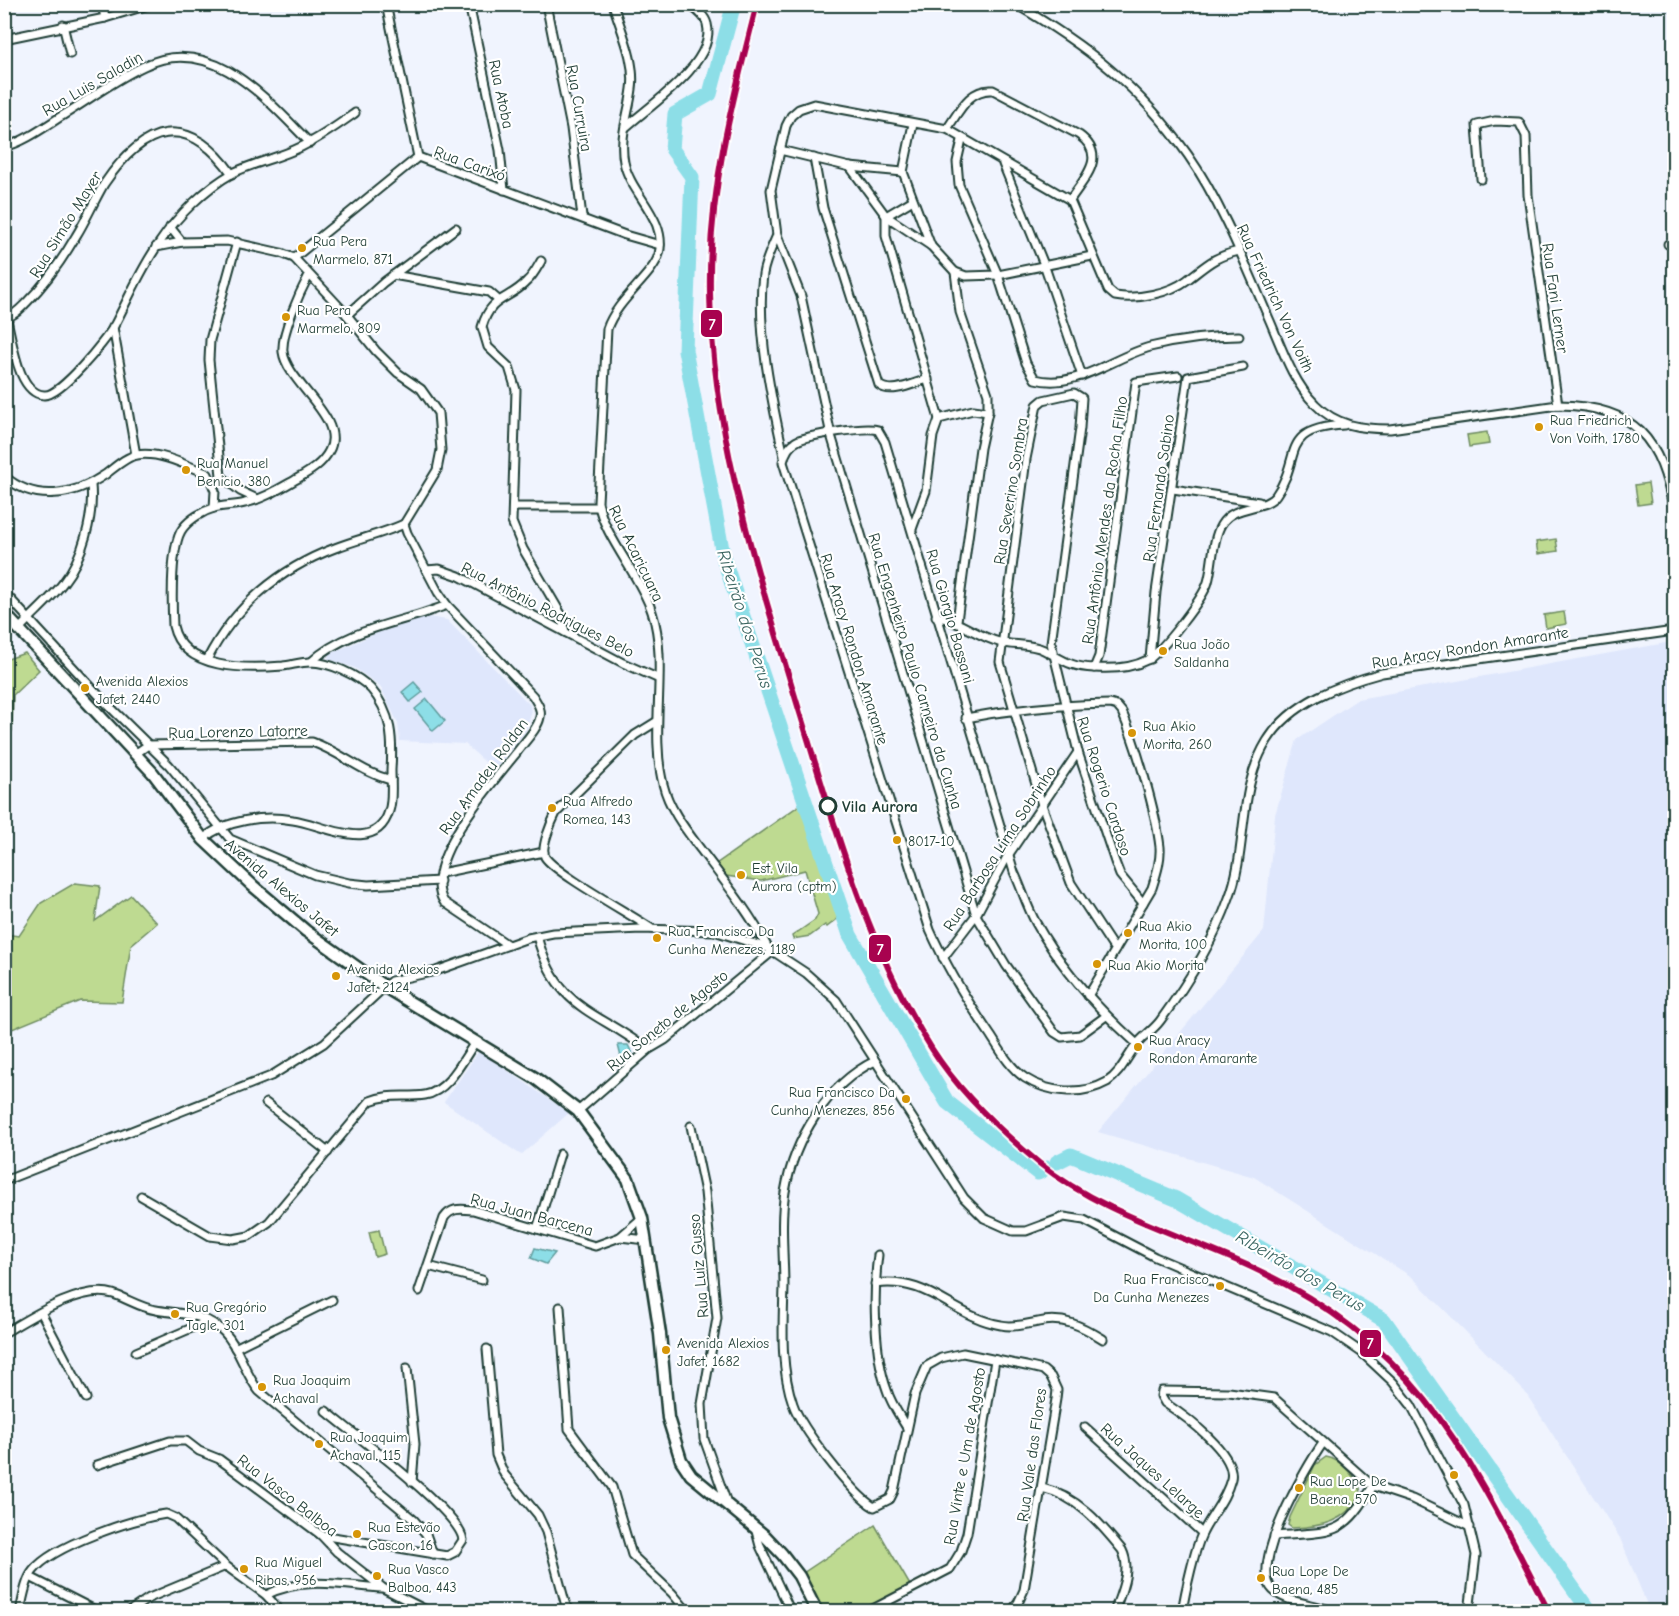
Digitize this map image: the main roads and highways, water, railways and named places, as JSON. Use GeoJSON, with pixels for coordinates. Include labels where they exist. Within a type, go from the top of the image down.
{"type":"FeatureCollection","features":[{"type":"Feature","properties":{"kind":"main road","name":"Avenida Alexios Jafet"},"geometry":{"type":"LineString","coordinates":[[4,613],[135,754],[202,838],[306,931],[385,987],[536,1077],[578,1111],[628,1179],[642,1218],[668,1418],[674,1442],[691,1475],[756,1531],[765,1536],[782,1554],[799,1576],[817,1611]]}},
{"type":"Feature","properties":{"kind":"water"},"geometry":{"type":"Polygon","coordinates":[[[414,682],[423,692],[410,702],[402,692],[414,682]]]}},
{"type":"Feature","properties":{"kind":"water"},"geometry":{"type":"Polygon","coordinates":[[[427,699],[445,721],[433,731],[415,709],[427,699]]]}},
{"type":"Feature","properties":{"kind":"water"},"geometry":{"type":"Polygon","coordinates":[[[618,1045],[628,1045],[634,1057],[623,1065],[618,1045]]]}},
{"type":"Feature","properties":{"kind":"water"},"geometry":{"type":"Polygon","coordinates":[[[535,1248],[555,1253],[546,1264],[531,1258],[535,1248]]]}},
{"type":"Feature","properties":{"kind":"waterway","name":"Ribeirão dos Perus"},"geometry":{"type":"LineString","coordinates":[[731,4],[733,7],[710,94],[675,114],[672,149],[692,177],[685,350],[724,560],[850,935],[947,1102],[1038,1173],[1047,1168]]}},
{"type":"Feature","properties":{"kind":"waterway","name":"Ribeirão dos Perus"},"geometry":{"type":"LineString","coordinates":[[1057,1162],[1071,1155],[1176,1199],[1384,1320],[1590,1612]]}},
{"type":"Feature","properties":{"kind":"place","name":"Rua Pera Marmelo, 871"},"geometry":{"type":"Point","coordinates":[302,248]}},
{"type":"Feature","properties":{"kind":"place","name":"Rua Pera Marmelo, 809"},"geometry":{"type":"Point","coordinates":[286,317]}},
{"type":"Feature","properties":{"kind":"place","name":"Rua Friedrich Von Voith, 1780"},"geometry":{"type":"Point","coordinates":[1539,427]}},
{"type":"Feature","properties":{"kind":"place","name":"Rua Manuel Benicio, 380"},"geometry":{"type":"Point","coordinates":[186,470]}},
{"type":"Feature","properties":{"kind":"place","name":"Rua João Saldanha"},"geometry":{"type":"Point","coordinates":[1163,651]}},
{"type":"Feature","properties":{"kind":"place","name":"Avenida Alexios Jafet, 2440"},"geometry":{"type":"Point","coordinates":[85,688]}},
{"type":"Feature","properties":{"kind":"place","name":"Rua Akio Morita, 260"},"geometry":{"type":"Point","coordinates":[1132,733]}},
{"type":"Feature","properties":{"kind":"place","name":"Vila Aurora"},"geometry":{"type":"Point","coordinates":[828,806]}},
{"type":"Feature","properties":{"kind":"place","name":"Rua Alfredo Romea, 143"},"geometry":{"type":"Point","coordinates":[552,808]}},
{"type":"Feature","properties":{"kind":"place","name":"8017-10"},"geometry":{"type":"Point","coordinates":[897,840]}},
{"type":"Feature","properties":{"kind":"place","name":"Est. Vila Aurora (cptm)"},"geometry":{"type":"Point","coordinates":[741,875]}},
{"type":"Feature","properties":{"kind":"place","name":"Rua Akio Morita, 100"},"geometry":{"type":"Point","coordinates":[1128,933]}},
{"type":"Feature","properties":{"kind":"place","name":"Rua Francisco Da Cunha Menezes, 1189"},"geometry":{"type":"Point","coordinates":[657,938]}},
{"type":"Feature","properties":{"kind":"place","name":"Rua Akio Morita"},"geometry":{"type":"Point","coordinates":[1097,964]}},
{"type":"Feature","properties":{"kind":"place","name":"Avenida Alexios Jafet, 2124"},"geometry":{"type":"Point","coordinates":[336,976]}},
{"type":"Feature","properties":{"kind":"place","name":"Rua Aracy Rondon Amarante"},"geometry":{"type":"Point","coordinates":[1138,1047]}},
{"type":"Feature","properties":{"kind":"place","name":"Rua Francisco Da Cunha Menezes, 856"},"geometry":{"type":"Point","coordinates":[906,1099]}},
{"type":"Feature","properties":{"kind":"place","name":"Rua Francisco Da Cunha Menezes"},"geometry":{"type":"Point","coordinates":[1220,1286]}},
{"type":"Feature","properties":{"kind":"place","name":"Rua Gregório Tagle, 301"},"geometry":{"type":"Point","coordinates":[175,1314]}},
{"type":"Feature","properties":{"kind":"place","name":"Avenida Alexios Jafet, 1682"},"geometry":{"type":"Point","coordinates":[666,1350]}},
{"type":"Feature","properties":{"kind":"place","name":"Rua Joaquim Achaval"},"geometry":{"type":"Point","coordinates":[262,1387]}},
{"type":"Feature","properties":{"kind":"place","name":"Rua Joaquim Achaval, 115"},"geometry":{"type":"Point","coordinates":[319,1444]}},
{"type":"Feature","properties":{"kind":"place","name":"Rua Lope De Baena, 570"},"geometry":{"type":"Point","coordinates":[1299,1488]}},
{"type":"Feature","properties":{"kind":"place","name":"Rua Estevão Gascon, 16"},"geometry":{"type":"Point","coordinates":[357,1534]}},
{"type":"Feature","properties":{"kind":"place","name":"Rua Miguel Ribas, 956"},"geometry":{"type":"Point","coordinates":[244,1569]}},
{"type":"Feature","properties":{"kind":"place","name":"Rua Vasco Balboa, 443"},"geometry":{"type":"Point","coordinates":[377,1576]}},
{"type":"Feature","properties":{"kind":"place","name":"Rua Lope De Baena, 485"},"geometry":{"type":"Point","coordinates":[1261,1578]}}]}
